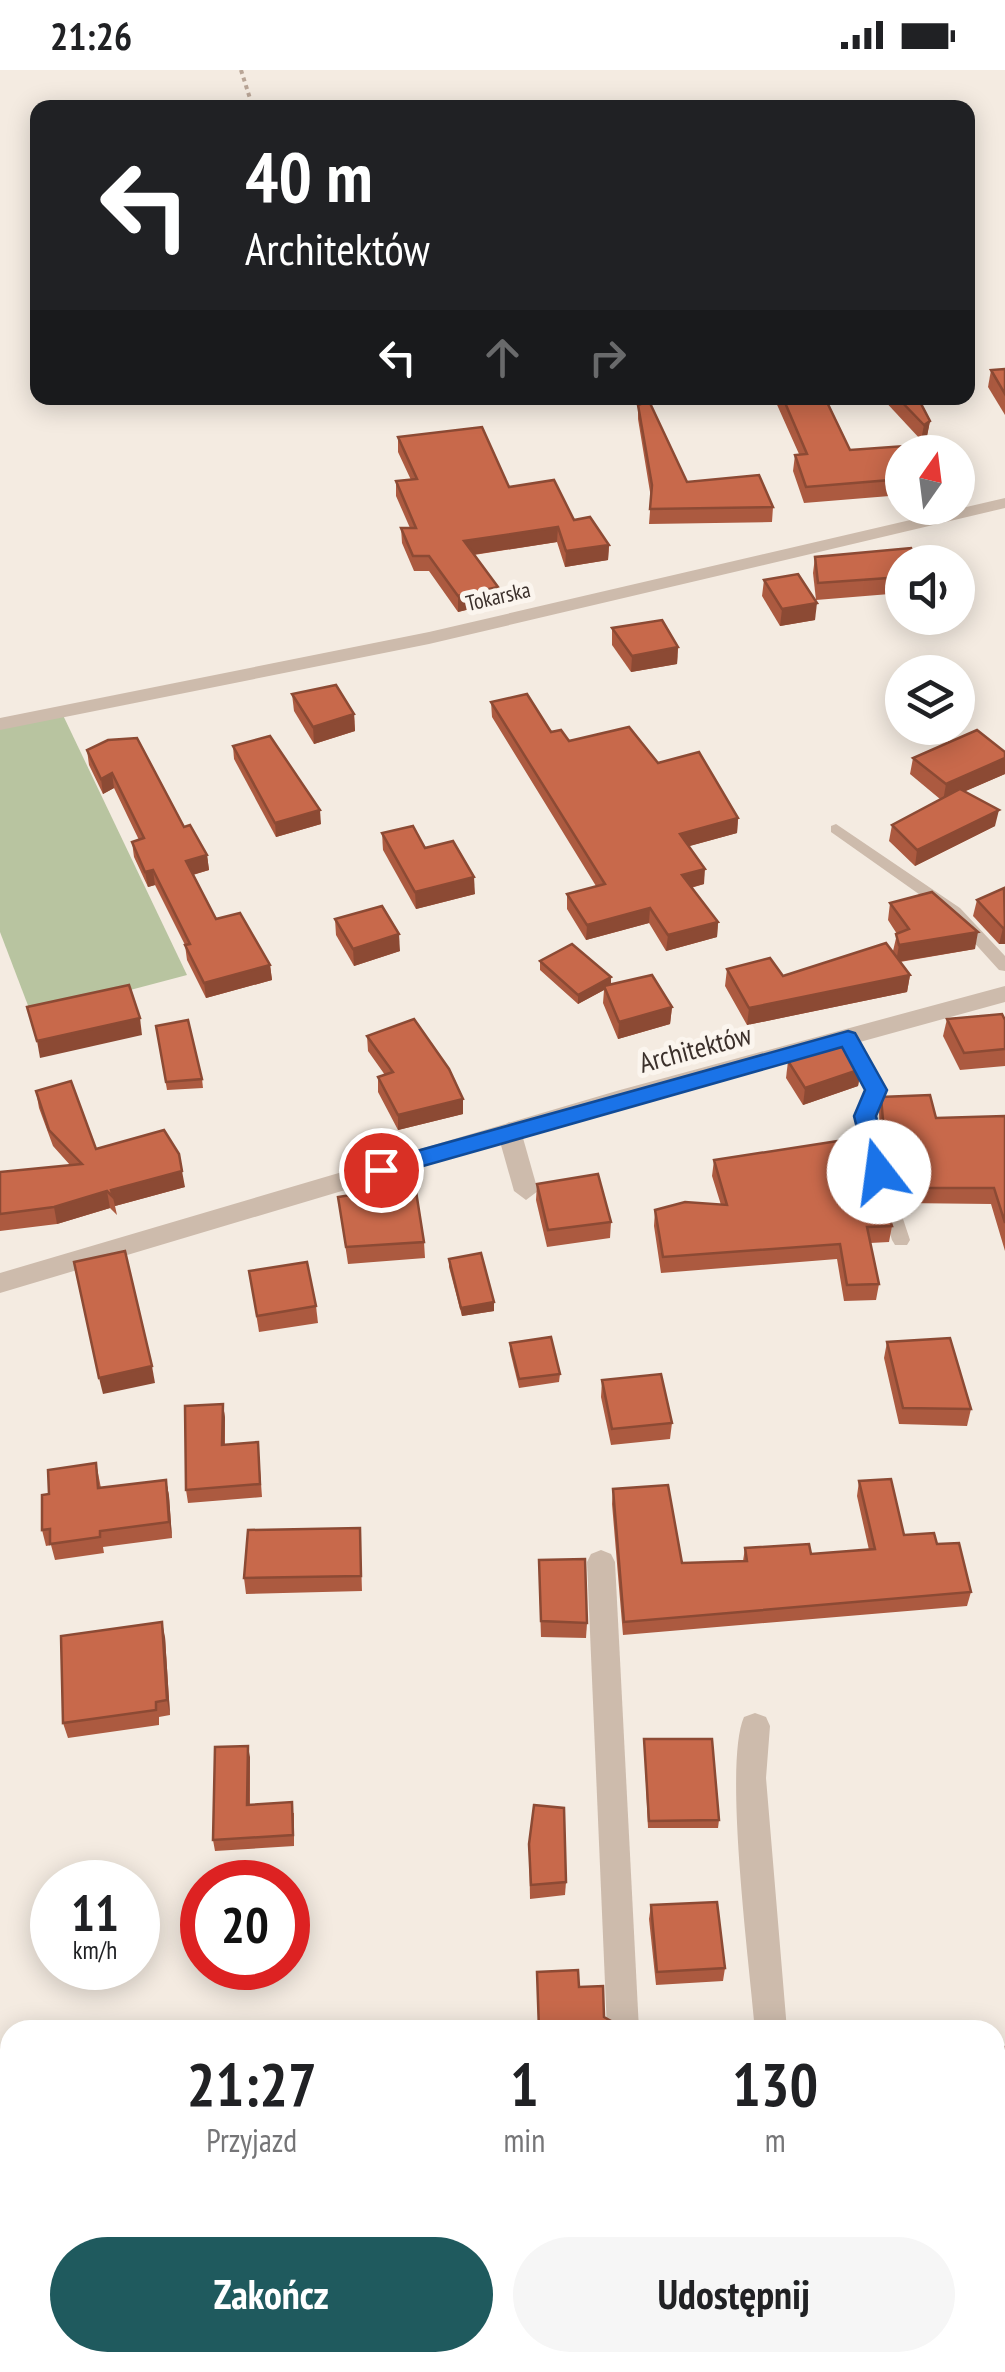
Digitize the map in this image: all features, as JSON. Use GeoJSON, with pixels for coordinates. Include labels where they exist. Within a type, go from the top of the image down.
{"type":"FeatureCollection","features":[{"type":"Feature","properties":{"kind":"street","name":"Tokarska"},"geometry":{"type":"LineString","coordinates":[[0,724],[414,641],[1005,503]]}},
{"type":"Feature","properties":{"kind":"street","name":"Architektów"},"geometry":{"type":"LineString","coordinates":[[0,1283],[509,1131],[1005,994]]}},
{"type":"Feature","properties":{"kind":"street"},"geometry":{"type":"LineString","coordinates":[[509,1131],[526,1191]]}},
{"type":"Feature","properties":{"kind":"street"},"geometry":{"type":"LineString","coordinates":[[601,1562],[624,2020]]}},
{"type":"Feature","properties":{"kind":"street"},"geometry":{"type":"LineString","coordinates":[[755,1726],[750,1778],[769,2020]]}},
{"type":"Feature","properties":{"kind":"lane"},"geometry":{"type":"LineString","coordinates":[[836,829],[954,912],[1005,966]]}},
{"type":"Feature","properties":{"kind":"lane"},"geometry":{"type":"LineString","coordinates":[[848,1038],[876,1090],[865,1116],[868,1137],[902,1240]]}},
{"type":"Feature","properties":{"kind":"path"},"geometry":{"type":"LineString","coordinates":[[241,70],[250,100]]}},
{"type":"Feature","properties":{"kind":"green space"},"geometry":{"type":"Polygon","coordinates":[[[61,711],[187,975],[32,1016],[0,932],[0,723],[61,711]]]}},
{"type":"Feature","properties":{"kind":"building"},"geometry":{"type":"Polygon","coordinates":[[[1005,369],[1005,394],[991,370],[1005,369]]]}},
{"type":"Feature","properties":{"kind":"building"},"geometry":{"type":"Polygon","coordinates":[[[638,405],[651,405],[687,482],[759,475],[773,507],[650,509],[652,485],[638,405]]]}},
{"type":"Feature","properties":{"kind":"building"},"geometry":{"type":"Polygon","coordinates":[[[786,405],[828,405],[850,450],[885,447],[885,480],[806,487],[795,455],[807,454],[786,405]]]}},
{"type":"Feature","properties":{"kind":"building"},"geometry":{"type":"Polygon","coordinates":[[[905,405],[922,405],[930,421],[924,425],[905,405]]]}},
{"type":"Feature","properties":{"kind":"building"},"geometry":{"type":"Polygon","coordinates":[[[482,427],[509,487],[554,480],[574,520],[590,517],[609,545],[566,551],[558,527],[464,541],[498,587],[458,596],[429,556],[413,556],[401,528],[416,528],[396,481],[417,479],[398,437],[482,427]]]}},
{"type":"Feature","properties":{"kind":"building"},"geometry":{"type":"Polygon","coordinates":[[[885,550],[885,578],[818,583],[815,557],[885,550]]]}},
{"type":"Feature","properties":{"kind":"building"},"geometry":{"type":"Polygon","coordinates":[[[798,574],[817,603],[782,609],[764,580],[798,574]]]}},
{"type":"Feature","properties":{"kind":"building"},"geometry":{"type":"Polygon","coordinates":[[[662,620],[678,647],[632,656],[612,628],[662,620]]]}},
{"type":"Feature","properties":{"kind":"building"},"geometry":{"type":"Polygon","coordinates":[[[336,685],[354,714],[313,727],[292,694],[336,685]]]}},
{"type":"Feature","properties":{"kind":"building"},"geometry":{"type":"Polygon","coordinates":[[[527,694],[551,732],[561,730],[569,741],[629,727],[658,763],[699,752],[738,818],[680,834],[705,869],[682,875],[718,922],[668,935],[650,908],[587,925],[567,894],[605,884],[491,702],[527,694]]]}},
{"type":"Feature","properties":{"kind":"building"},"geometry":{"type":"Polygon","coordinates":[[[975,731],[1005,752],[1005,758],[946,784],[913,758],[943,745],[975,745],[975,731]]]}},
{"type":"Feature","properties":{"kind":"building"},"geometry":{"type":"Polygon","coordinates":[[[270,736],[320,810],[275,823],[233,746],[270,736]]]}},
{"type":"Feature","properties":{"kind":"building"},"geometry":{"type":"Polygon","coordinates":[[[137,738],[184,827],[190,825],[207,855],[186,861],[216,919],[240,913],[270,965],[204,983],[185,945],[190,944],[153,870],[145,872],[132,842],[144,838],[112,773],[101,779],[87,750],[108,740],[137,738]]]}},
{"type":"Feature","properties":{"kind":"building"},"geometry":{"type":"Polygon","coordinates":[[[960,789],[999,810],[917,850],[892,825],[960,789]]]}},
{"type":"Feature","properties":{"kind":"building"},"geometry":{"type":"Polygon","coordinates":[[[413,826],[425,848],[453,841],[474,877],[415,892],[382,833],[413,826]]]}},
{"type":"Feature","properties":{"kind":"building"},"geometry":{"type":"Polygon","coordinates":[[[1004,888],[1005,927],[1003,928],[977,900],[1004,888]]]}},
{"type":"Feature","properties":{"kind":"building"},"geometry":{"type":"Polygon","coordinates":[[[932,892],[978,932],[899,945],[896,934],[909,929],[890,903],[932,892]]]}},
{"type":"Feature","properties":{"kind":"building"},"geometry":{"type":"Polygon","coordinates":[[[382,906],[399,934],[353,949],[335,919],[382,906]]]}},
{"type":"Feature","properties":{"kind":"building"},"geometry":{"type":"Polygon","coordinates":[[[886,943],[910,975],[749,1008],[727,969],[770,958],[783,976],[886,943]]]}},
{"type":"Feature","properties":{"kind":"building"},"geometry":{"type":"Polygon","coordinates":[[[572,944],[611,977],[578,995],[540,961],[572,944]]]}},
{"type":"Feature","properties":{"kind":"building"},"geometry":{"type":"Polygon","coordinates":[[[652,975],[672,1007],[619,1022],[604,986],[652,975]]]}},
{"type":"Feature","properties":{"kind":"building"},"geometry":{"type":"Polygon","coordinates":[[[129,985],[140,1018],[37,1041],[27,1007],[129,985]]]}},
{"type":"Feature","properties":{"kind":"building"},"geometry":{"type":"Polygon","coordinates":[[[1002,1014],[1005,1049],[964,1053],[947,1019],[1002,1014]]]}},
{"type":"Feature","properties":{"kind":"building"},"geometry":{"type":"Polygon","coordinates":[[[414,1019],[449,1069],[463,1099],[398,1115],[378,1077],[393,1072],[367,1036],[414,1019]]]}},
{"type":"Feature","properties":{"kind":"building"},"geometry":{"type":"Polygon","coordinates":[[[188,1020],[202,1079],[166,1082],[156,1026],[188,1020]]]}},
{"type":"Feature","properties":{"kind":"building"},"geometry":{"type":"Polygon","coordinates":[[[842,1044],[861,1069],[805,1088],[788,1061],[842,1044]]]}},
{"type":"Feature","properties":{"kind":"building"},"geometry":{"type":"Polygon","coordinates":[[[71,1081],[96,1149],[164,1130],[179,1154],[182,1171],[111,1190],[114,1198],[107,1191],[54,1207],[0,1214],[0,1172],[82,1164],[49,1130],[36,1091],[71,1081]]]}},
{"type":"Feature","properties":{"kind":"building"},"geometry":{"type":"Polygon","coordinates":[[[930,1095],[936,1118],[1005,1116],[1005,1223],[994,1188],[905,1188],[883,1120],[881,1097],[930,1095]]]}},
{"type":"Feature","properties":{"kind":"building"},"geometry":{"type":"Polygon","coordinates":[[[864,1137],[892,1226],[867,1227],[879,1284],[847,1285],[840,1244],[663,1257],[655,1210],[685,1202],[727,1205],[714,1160],[864,1137]]]}},
{"type":"Feature","properties":{"kind":"building"},"geometry":{"type":"Polygon","coordinates":[[[598,1174],[611,1222],[548,1230],[537,1184],[598,1174]]]}},
{"type":"Feature","properties":{"kind":"building"},"geometry":{"type":"Polygon","coordinates":[[[415,1185],[424,1242],[346,1247],[338,1197],[415,1185]]]}},
{"type":"Feature","properties":{"kind":"building"},"geometry":{"type":"Polygon","coordinates":[[[125,1251],[152,1366],[99,1378],[74,1262],[125,1251]]]}},
{"type":"Feature","properties":{"kind":"building"},"geometry":{"type":"Polygon","coordinates":[[[481,1253],[494,1302],[461,1308],[449,1259],[481,1253]]]}},
{"type":"Feature","properties":{"kind":"building"},"geometry":{"type":"Polygon","coordinates":[[[307,1262],[316,1306],[257,1316],[249,1271],[307,1262]]]}},
{"type":"Feature","properties":{"kind":"building"},"geometry":{"type":"Polygon","coordinates":[[[551,1337],[560,1374],[519,1379],[510,1343],[551,1337]]]}},
{"type":"Feature","properties":{"kind":"building"},"geometry":{"type":"Polygon","coordinates":[[[950,1338],[971,1409],[903,1408],[887,1342],[950,1338]]]}},
{"type":"Feature","properties":{"kind":"building"},"geometry":{"type":"Polygon","coordinates":[[[661,1374],[672,1423],[612,1429],[602,1380],[661,1374]]]}},
{"type":"Feature","properties":{"kind":"building"},"geometry":{"type":"Polygon","coordinates":[[[223,1404],[222,1445],[258,1442],[260,1484],[186,1490],[185,1406],[223,1404]]]}},
{"type":"Feature","properties":{"kind":"building"},"geometry":{"type":"Polygon","coordinates":[[[96,1463],[98,1488],[166,1480],[169,1522],[100,1531],[100,1537],[50,1544],[50,1529],[42,1530],[42,1495],[49,1494],[48,1470],[96,1463]]]}},
{"type":"Feature","properties":{"kind":"building"},"geometry":{"type":"Polygon","coordinates":[[[891,1479],[904,1535],[934,1533],[937,1544],[959,1543],[971,1592],[624,1622],[613,1489],[668,1485],[682,1563],[747,1561],[745,1548],[809,1544],[811,1554],[875,1549],[859,1481],[891,1479]]]}},
{"type":"Feature","properties":{"kind":"building"},"geometry":{"type":"Polygon","coordinates":[[[360,1528],[361,1576],[244,1578],[248,1530],[360,1528]]]}},
{"type":"Feature","properties":{"kind":"building"},"geometry":{"type":"Polygon","coordinates":[[[585,1559],[587,1623],[541,1621],[539,1560],[585,1559]]]}},
{"type":"Feature","properties":{"kind":"building"},"geometry":{"type":"Polygon","coordinates":[[[162,1622],[167,1700],[156,1702],[156,1710],[63,1723],[61,1636],[162,1622]]]}},
{"type":"Feature","properties":{"kind":"building"},"geometry":{"type":"Polygon","coordinates":[[[644,1739],[712,1739],[719,1820],[649,1821],[644,1739]]]}},
{"type":"Feature","properties":{"kind":"building"},"geometry":{"type":"Polygon","coordinates":[[[248,1746],[247,1805],[292,1802],[293,1835],[213,1840],[215,1747],[248,1746]]]}},
{"type":"Feature","properties":{"kind":"building"},"geometry":{"type":"Polygon","coordinates":[[[534,1805],[564,1808],[566,1882],[531,1885],[529,1844],[534,1805]]]}},
{"type":"Feature","properties":{"kind":"building"},"geometry":{"type":"Polygon","coordinates":[[[717,1902],[725,1968],[657,1972],[651,1905],[717,1902]]]}},
{"type":"Feature","properties":{"kind":"building"},"geometry":{"type":"Polygon","coordinates":[[[578,1970],[579,1987],[603,1986],[604,2017],[609,2020],[539,2020],[537,1972],[578,1970]]]}},
{"type":"Feature","properties":{"kind":"route"},"geometry":{"type":"LineString","coordinates":[[381,1170],[620,1099],[848,1038],[876,1090],[865,1116],[879,1172]]}}]}
